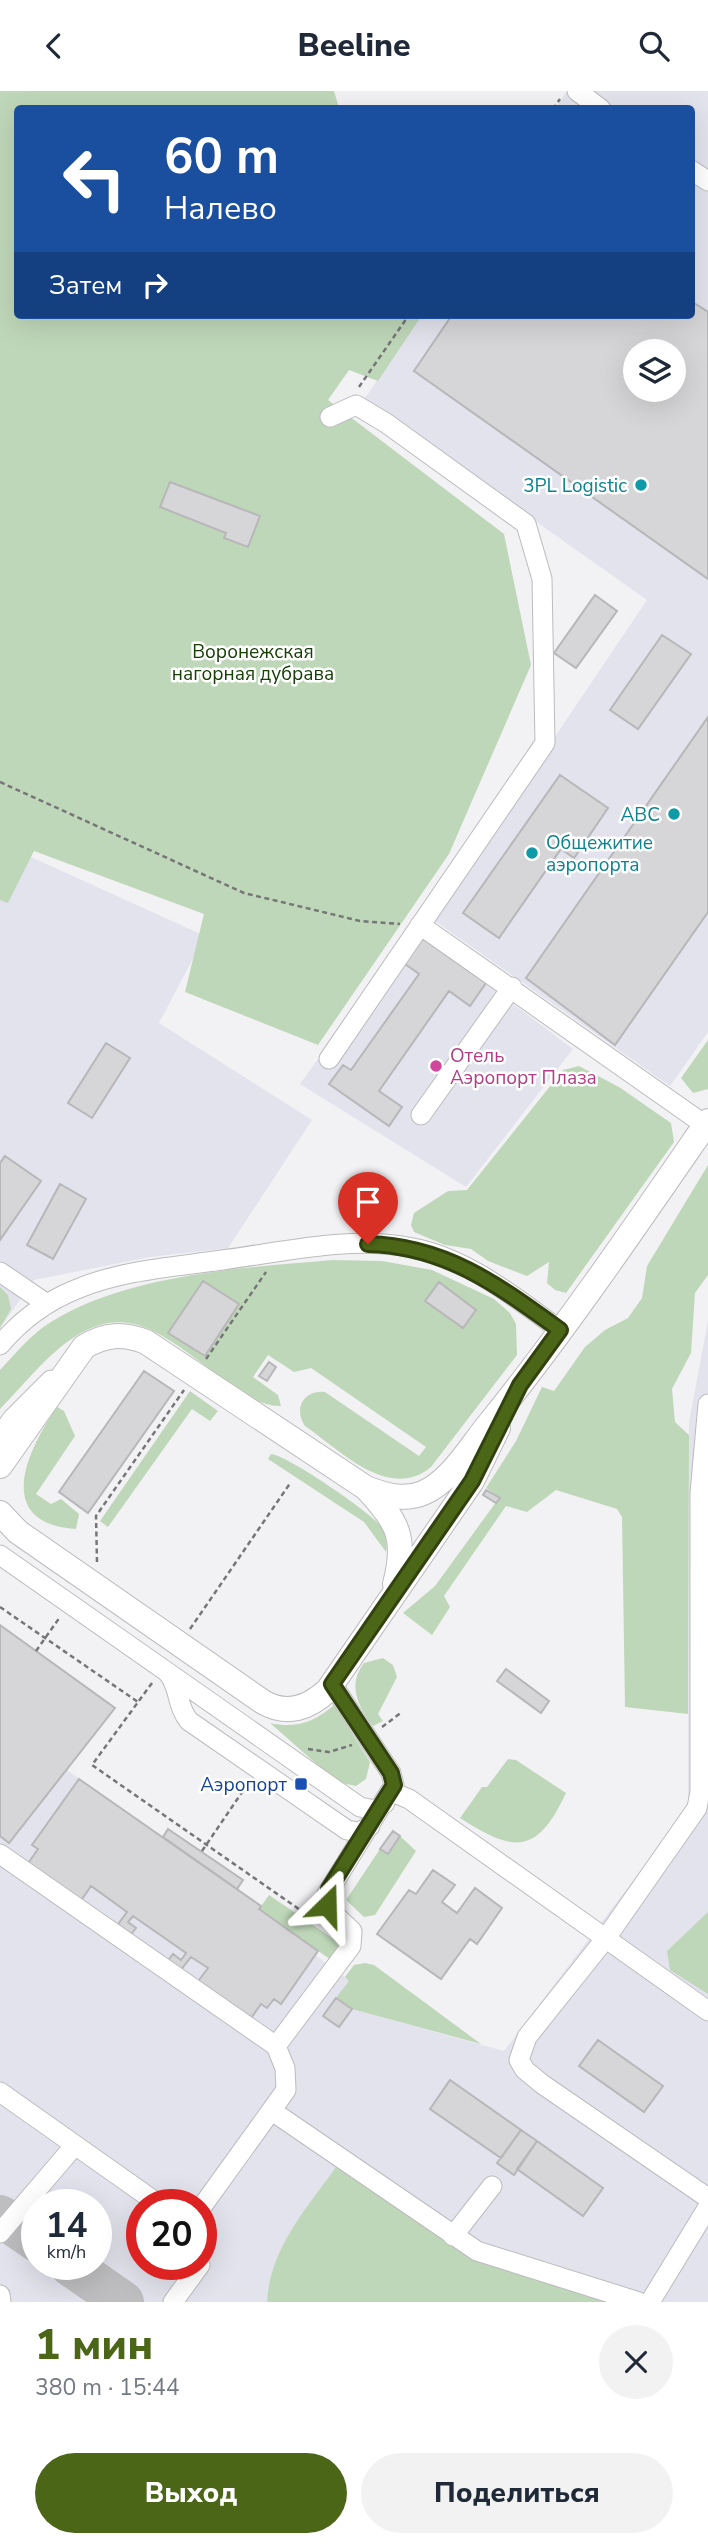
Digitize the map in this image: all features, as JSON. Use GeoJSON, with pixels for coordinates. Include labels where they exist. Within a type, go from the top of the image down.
{"type":"FeatureCollection","features":[{"type":"Feature","properties":{"kind":"main road"},"geometry":{"type":"LineString","coordinates":[[0,1466],[75,1358],[96,1339],[121,1335],[146,1342],[366,1487],[385,1495],[408,1497],[436,1485],[520,1385],[707,1123]]}},
{"type":"Feature","properties":{"kind":"main road"},"geometry":{"type":"LineString","coordinates":[[0,1513],[18,1532],[263,1702],[280,1709],[306,1706],[317,1700],[332,1684],[472,1481],[520,1385]]}},
{"type":"Feature","properties":{"kind":"main road"},"geometry":{"type":"LineString","coordinates":[[366,1487],[392,1518],[399,1534],[402,1552],[391,1598]]}},
{"type":"Feature","properties":{"kind":"street"},"geometry":{"type":"LineString","coordinates":[[577,91],[596,105]]}},
{"type":"Feature","properties":{"kind":"street"},"geometry":{"type":"LineString","coordinates":[[329,1059],[545,743],[541,579],[526,524],[386,423],[356,405],[330,417]]}},
{"type":"Feature","properties":{"kind":"street"},"geometry":{"type":"LineString","coordinates":[[420,925],[707,1123]]}},
{"type":"Feature","properties":{"kind":"street"},"geometry":{"type":"LineString","coordinates":[[421,1115],[512,988]]}},
{"type":"Feature","properties":{"kind":"street"},"geometry":{"type":"LineString","coordinates":[[0,1345],[23,1321],[47,1304],[97,1281],[325,1246],[392,1245],[429,1252],[479,1276],[560,1330]]}},
{"type":"Feature","properties":{"kind":"street"},"geometry":{"type":"LineString","coordinates":[[0,1272],[47,1304]]}},
{"type":"Feature","properties":{"kind":"street"},"geometry":{"type":"LineString","coordinates":[[0,1436],[12,1419],[75,1358]]}},
{"type":"Feature","properties":{"kind":"street"},"geometry":{"type":"LineString","coordinates":[[708,1404],[700,1493],[699,1802],[694,1817],[606,1938],[527,2037],[519,2060],[542,2084],[708,2198]]}},
{"type":"Feature","properties":{"kind":"street"},"geometry":{"type":"LineString","coordinates":[[0,1555],[360,1807],[375,1810],[389,1797],[409,1799],[708,2011]]}},
{"type":"Feature","properties":{"kind":"street"},"geometry":{"type":"LineString","coordinates":[[164,1669],[174,1682],[179,1705],[189,1721],[347,1830],[359,1832],[370,1826]]}},
{"type":"Feature","properties":{"kind":"street"},"geometry":{"type":"LineString","coordinates":[[276,2046],[351,1945],[353,1936],[350,1926],[329,1909],[326,1899],[329,1889],[389,1797],[391,1773],[332,1684]]}},
{"type":"Feature","properties":{"kind":"street"},"geometry":{"type":"LineString","coordinates":[[0,1854],[276,2046],[287,2080],[286,2090],[215,2189]]}},
{"type":"Feature","properties":{"kind":"street"},"geometry":{"type":"LineString","coordinates":[[0,2092],[137,2189]]}},
{"type":"Feature","properties":{"kind":"street"},"geometry":{"type":"LineString","coordinates":[[272,2111],[477,2251],[507,2263],[639,2302]]}},
{"type":"Feature","properties":{"kind":"street"},"geometry":{"type":"LineString","coordinates":[[0,2233],[75,2145]]}},
{"type":"Feature","properties":{"kind":"street"},"geometry":{"type":"LineString","coordinates":[[453,2236],[492,2186]]}},
{"type":"Feature","properties":{"kind":"street"},"geometry":{"type":"LineString","coordinates":[[650,2302],[708,2207]]}},
{"type":"Feature","properties":{"kind":"street"},"geometry":{"type":"LineString","coordinates":[[173,2302],[189,2280]]}},
{"type":"Feature","properties":{"kind":"street"},"geometry":{"type":"LineString","coordinates":[[0,2295],[1,2302]]}},
{"type":"Feature","properties":{"kind":"path"},"geometry":{"type":"LineString","coordinates":[[556,105],[567,91]]}},
{"type":"Feature","properties":{"kind":"path"},"geometry":{"type":"LineString","coordinates":[[356,405],[358,388],[406,319]]}},
{"type":"Feature","properties":{"kind":"path"},"geometry":{"type":"LineString","coordinates":[[0,782],[244,893],[360,921],[420,925]]}},
{"type":"Feature","properties":{"kind":"path"},"geometry":{"type":"LineString","coordinates":[[97,1565],[96,1516],[268,1269]]}},
{"type":"Feature","properties":{"kind":"path"},"geometry":{"type":"LineString","coordinates":[[180,1644],[291,1482]]}},
{"type":"Feature","properties":{"kind":"path"},"geometry":{"type":"LineString","coordinates":[[0,1607],[139,1702]]}},
{"type":"Feature","properties":{"kind":"path"},"geometry":{"type":"LineString","coordinates":[[164,1669],[92,1765],[317,1922]]}},
{"type":"Feature","properties":{"kind":"path"},"geometry":{"type":"LineString","coordinates":[[302,1747],[320,1752],[339,1751],[367,1737],[402,1712]]}},
{"type":"Feature","properties":{"kind":"path"},"geometry":{"type":"LineString","coordinates":[[202,1851],[258,1769]]}},
{"type":"Feature","properties":{"kind":"shaded area"},"geometry":{"type":"Polygon","coordinates":[[[567,91],[708,91],[708,1032],[670,1086],[432,919],[647,600],[364,400],[417,319],[695,319],[695,105],[558,105],[567,91]]]}},
{"type":"Feature","properties":{"kind":"shaded area"},"geometry":{"type":"Polygon","coordinates":[[[0,843],[205,936],[159,1023],[312,1120],[228,1248],[150,1257],[34,1280],[0,1328],[0,843]]]}},
{"type":"Feature","properties":{"kind":"shaded area","name":"Отель Аэропорт Плаза"},"geometry":{"type":"Polygon","coordinates":[[[412,928],[573,1049],[466,1187],[300,1084],[412,928]]]}},
{"type":"Feature","properties":{"kind":"shaded area"},"geometry":{"type":"Polygon","coordinates":[[[708,1321],[708,2302],[0,2302],[0,1625],[115,1708],[67,1770],[261,1906],[259,1910],[318,1951],[315,1955],[349,1980],[352,2009],[504,2051],[688,1808],[689,1422],[708,1321]]]}},
{"type":"Feature","properties":{"kind":"green space","name":"Воронежская нагорная дубрава"},"geometry":{"type":"Polygon","coordinates":[[[0,91],[334,91],[338,105],[14,105],[14,319],[419,319],[378,381],[349,370],[328,400],[504,534],[531,665],[449,854],[318,1045],[185,992],[204,914],[34,851],[8,903],[0,900],[0,91]]]}},
{"type":"Feature","properties":{"kind":"green space"},"geometry":{"type":"Polygon","coordinates":[[[708,1040],[708,1089],[693,1093],[681,1078],[708,1040]]]}},
{"type":"Feature","properties":{"kind":"green space"},"geometry":{"type":"Polygon","coordinates":[[[579,1066],[619,1087],[671,1123],[674,1142],[566,1293],[555,1290],[547,1283],[549,1262],[527,1276],[488,1261],[471,1249],[445,1245],[414,1232],[411,1225],[414,1213],[448,1191],[467,1190],[563,1070],[579,1066]]]}},
{"type":"Feature","properties":{"kind":"green space"},"geometry":{"type":"Polygon","coordinates":[[[708,1165],[708,1275],[695,1293],[691,1353],[672,1389],[675,1422],[689,1435],[688,1714],[625,1707],[622,1517],[617,1509],[556,1490],[527,1512],[506,1506],[444,1596],[450,1607],[432,1635],[403,1613],[435,1586],[499,1498],[486,1488],[516,1441],[542,1387],[554,1391],[585,1347],[605,1330],[628,1318],[642,1298],[647,1266],[708,1165]]]}},
{"type":"Feature","properties":{"kind":"green space"},"geometry":{"type":"Polygon","coordinates":[[[332,1260],[382,1261],[432,1270],[494,1299],[510,1313],[516,1324],[517,1355],[431,1467],[415,1476],[399,1479],[365,1469],[305,1426],[300,1413],[303,1401],[311,1394],[325,1392],[419,1456],[426,1447],[311,1368],[294,1372],[268,1355],[253,1377],[278,1395],[281,1406],[274,1406],[241,1391],[159,1334],[126,1323],[104,1324],[84,1331],[65,1343],[0,1409],[0,1370],[37,1332],[82,1306],[150,1283],[187,1276],[332,1260]]]}},
{"type":"Feature","properties":{"kind":"green space"},"geometry":{"type":"Polygon","coordinates":[[[0,1287],[8,1295],[11,1309],[0,1328],[0,1287]]]}},
{"type":"Feature","properties":{"kind":"green space"},"geometry":{"type":"Polygon","coordinates":[[[190,1391],[218,1411],[210,1421],[192,1409],[108,1527],[100,1521],[190,1391]]]}},
{"type":"Feature","properties":{"kind":"green space"},"geometry":{"type":"Polygon","coordinates":[[[57,1407],[64,1411],[75,1436],[36,1494],[51,1504],[61,1499],[79,1514],[76,1529],[52,1525],[36,1516],[27,1503],[24,1487],[26,1468],[33,1449],[57,1407]]]}},
{"type":"Feature","properties":{"kind":"green space"},"geometry":{"type":"Polygon","coordinates":[[[271,1454],[310,1474],[374,1519],[384,1532],[386,1552],[364,1522],[268,1459],[271,1454]]]}},
{"type":"Feature","properties":{"kind":"green space"},"geometry":{"type":"Polygon","coordinates":[[[383,1658],[393,1665],[397,1677],[378,1714],[383,1721],[373,1726],[356,1696],[356,1680],[364,1663],[383,1658]]]}},
{"type":"Feature","properties":{"kind":"green space"},"geometry":{"type":"Polygon","coordinates":[[[334,1705],[370,1762],[366,1779],[356,1786],[337,1782],[270,1723],[304,1723],[320,1716],[334,1705]]]}},
{"type":"Feature","properties":{"kind":"green space"},"geometry":{"type":"Polygon","coordinates":[[[508,1759],[516,1760],[566,1793],[545,1828],[522,1842],[495,1838],[460,1818],[482,1787],[487,1787],[508,1759]]]}},
{"type":"Feature","properties":{"kind":"green space"},"geometry":{"type":"Polygon","coordinates":[[[400,1836],[416,1851],[375,1915],[364,1917],[346,1900],[380,1849],[388,1854],[400,1836]]]}},
{"type":"Feature","properties":{"kind":"green space"},"geometry":{"type":"Polygon","coordinates":[[[269,1895],[341,1944],[331,1960],[259,1909],[269,1895]]]}},
{"type":"Feature","properties":{"kind":"green space"},"geometry":{"type":"Polygon","coordinates":[[[708,1912],[708,1994],[670,1970],[667,1951],[708,1912]]]}},
{"type":"Feature","properties":{"kind":"green space"},"geometry":{"type":"Polygon","coordinates":[[[354,1965],[374,1965],[481,2044],[352,2009],[336,1998],[349,1981],[345,1977],[354,1965]]]}},
{"type":"Feature","properties":{"kind":"green space"},"geometry":{"type":"Polygon","coordinates":[[[339,2163],[476,2258],[614,2302],[267,2302],[275,2263],[283,2245],[339,2163]]]}},
{"type":"Feature","properties":{"kind":"building","name":"3PL Logistic"},"geometry":{"type":"Polygon","coordinates":[[[695,304],[708,312],[708,579],[414,371],[449,319],[695,319],[695,304]]]}},
{"type":"Feature","properties":{"kind":"building"},"geometry":{"type":"Polygon","coordinates":[[[170,482],[260,516],[248,547],[224,538],[226,533],[160,507],[170,482]]]}},
{"type":"Feature","properties":{"kind":"building"},"geometry":{"type":"Polygon","coordinates":[[[595,595],[617,611],[576,668],[554,653],[595,595]]]}},
{"type":"Feature","properties":{"kind":"building"},"geometry":{"type":"Polygon","coordinates":[[[662,635],[691,654],[638,729],[610,710],[662,635]]]}},
{"type":"Feature","properties":{"kind":"building","name":"ABC"},"geometry":{"type":"Polygon","coordinates":[[[708,717],[708,912],[615,1045],[526,978],[708,717]]]}},
{"type":"Feature","properties":{"kind":"building","name":"Общежитие аэропорта"},"geometry":{"type":"Polygon","coordinates":[[[560,775],[608,808],[574,858],[561,849],[499,938],[463,913],[560,775]]]}},
{"type":"Feature","properties":{"kind":"building"},"geometry":{"type":"Polygon","coordinates":[[[419,936],[486,983],[470,1006],[449,991],[379,1091],[402,1107],[389,1126],[329,1084],[343,1065],[351,1070],[419,974],[401,961],[419,936]]]}},
{"type":"Feature","properties":{"kind":"building"},"geometry":{"type":"Polygon","coordinates":[[[106,1043],[130,1058],[92,1118],[68,1103],[106,1043]]]}},
{"type":"Feature","properties":{"kind":"building"},"geometry":{"type":"Polygon","coordinates":[[[5,1156],[41,1181],[0,1240],[0,1163],[5,1156]]]}},
{"type":"Feature","properties":{"kind":"building"},"geometry":{"type":"Polygon","coordinates":[[[60,1184],[86,1199],[53,1259],[27,1245],[60,1184]]]}},
{"type":"Feature","properties":{"kind":"building"},"geometry":{"type":"Polygon","coordinates":[[[203,1281],[239,1304],[205,1356],[168,1333],[203,1281]]]}},
{"type":"Feature","properties":{"kind":"building"},"geometry":{"type":"Polygon","coordinates":[[[439,1282],[476,1310],[463,1328],[425,1301],[439,1282]]]}},
{"type":"Feature","properties":{"kind":"building"},"geometry":{"type":"Polygon","coordinates":[[[269,1362],[276,1367],[267,1381],[259,1376],[269,1362]]]}},
{"type":"Feature","properties":{"kind":"building"},"geometry":{"type":"Polygon","coordinates":[[[144,1371],[174,1391],[88,1513],[59,1492],[144,1371]]]}},
{"type":"Feature","properties":{"kind":"building"},"geometry":{"type":"Polygon","coordinates":[[[486,1490],[500,1498],[496,1503],[483,1495],[486,1490]]]}},
{"type":"Feature","properties":{"kind":"building"},"geometry":{"type":"Polygon","coordinates":[[[0,1625],[115,1708],[9,1843],[0,1836],[0,1625]]]}},
{"type":"Feature","properties":{"kind":"building"},"geometry":{"type":"Polygon","coordinates":[[[506,1669],[549,1701],[541,1713],[497,1681],[506,1669]]]}},
{"type":"Feature","properties":{"kind":"building"},"geometry":{"type":"Polygon","coordinates":[[[79,1779],[261,1906],[259,1909],[318,1951],[281,2004],[274,1999],[267,2008],[261,2004],[249,2021],[196,1984],[208,1968],[191,1957],[180,1971],[167,1962],[173,1954],[181,1960],[186,1953],[133,1916],[128,1922],[136,1928],[130,1936],[116,1927],[127,1912],[91,1886],[80,1902],[27,1865],[38,1849],[32,1845],[79,1779]]]}},
{"type":"Feature","properties":{"kind":"building"},"geometry":{"type":"Polygon","coordinates":[[[168,1829],[243,1880],[237,1889],[163,1837],[168,1829]]]}},
{"type":"Feature","properties":{"kind":"building"},"geometry":{"type":"Polygon","coordinates":[[[393,1831],[400,1836],[388,1854],[380,1849],[393,1831]]]}},
{"type":"Feature","properties":{"kind":"building"},"geometry":{"type":"Polygon","coordinates":[[[433,1870],[455,1885],[442,1902],[457,1913],[475,1888],[502,1908],[477,1944],[470,1939],[441,1979],[377,1934],[409,1890],[416,1894],[433,1870]]]}},
{"type":"Feature","properties":{"kind":"building"},"geometry":{"type":"Polygon","coordinates":[[[336,1998],[352,2009],[339,2027],[323,2016],[336,1998]]]}},
{"type":"Feature","properties":{"kind":"building"},"geometry":{"type":"Polygon","coordinates":[[[598,2040],[663,2086],[644,2112],[579,2066],[598,2040]]]}},
{"type":"Feature","properties":{"kind":"building"},"geometry":{"type":"Polygon","coordinates":[[[450,2080],[521,2130],[501,2158],[430,2109],[450,2080]]]}},
{"type":"Feature","properties":{"kind":"building"},"geometry":{"type":"Polygon","coordinates":[[[521,2130],[537,2141],[514,2175],[497,2163],[521,2130]]]}},
{"type":"Feature","properties":{"kind":"building"},"geometry":{"type":"Polygon","coordinates":[[[537,2141],[603,2188],[583,2216],[517,2169],[537,2141]]]}},
{"type":"Feature","properties":{"kind":"taxiway"},"geometry":{"type":"LineString","coordinates":[[0,2216],[21,2230]]}},
{"type":"Feature","properties":{"kind":"taxiway"},"geometry":{"type":"LineString","coordinates":[[91,2280],[123,2302]]}},
{"type":"Feature","properties":{"kind":"place","name":"3PL Logistic"},"geometry":{"type":"Point","coordinates":[641,485]}},
{"type":"Feature","properties":{"kind":"place","name":"ABC"},"geometry":{"type":"Point","coordinates":[674,814]}},
{"type":"Feature","properties":{"kind":"place","name":"Общежитие аэропорта"},"geometry":{"type":"Point","coordinates":[532,853]}},
{"type":"Feature","properties":{"kind":"place","name":"Отель Аэропорт Плаза"},"geometry":{"type":"Point","coordinates":[436,1066]}},
{"type":"Feature","properties":{"kind":"place","name":"Аэропорт"},"geometry":{"type":"Point","coordinates":[301,1784]}},
{"type":"Feature","properties":{"kind":"route"},"geometry":{"type":"LineString","coordinates":[[327,1905],[329,1889],[394,1785],[391,1773],[332,1684],[472,1481],[520,1385],[560,1330],[504,1289],[447,1260],[414,1248],[368,1244]]}}]}
